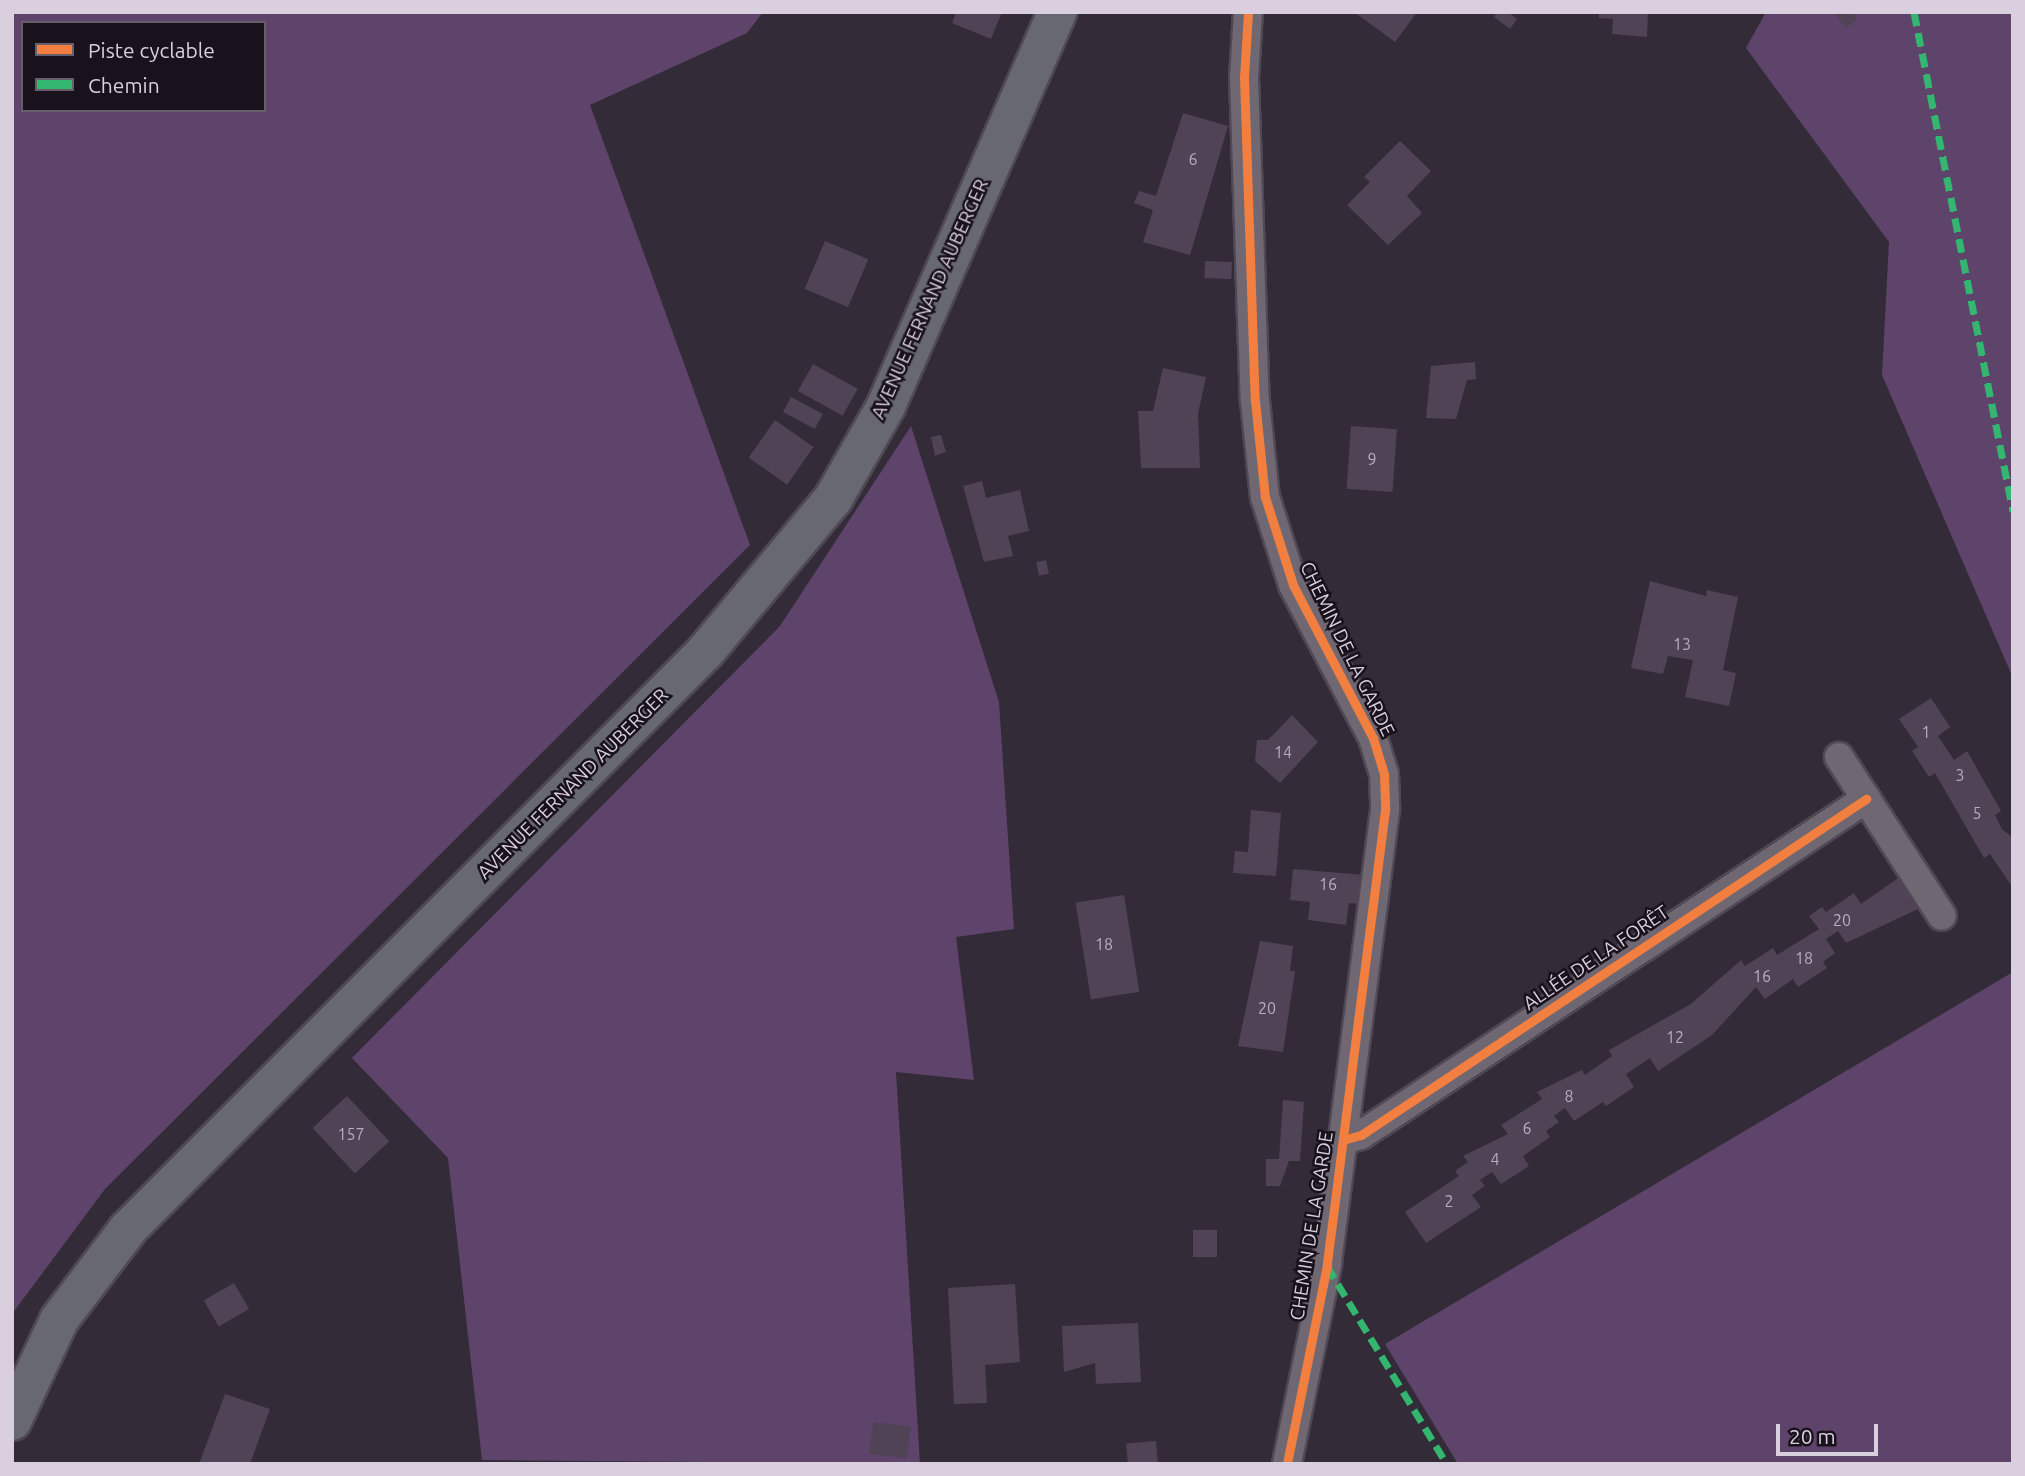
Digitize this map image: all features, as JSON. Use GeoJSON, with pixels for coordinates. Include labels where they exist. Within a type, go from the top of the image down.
{"type":"FeatureCollection","features":[{"type":"Feature","properties":{"kind":"main road","name":"AVENUE FERNAND AUBERGER"},"geometry":{"type":"LineString","coordinates":[[1027,74],[1049,12]]}},
{"type":"Feature","properties":{"kind":"main road","name":"AVENUE FERNAND AUBERGER"},"geometry":{"type":"LineString","coordinates":[[12,1421],[59,1320],[128,1229],[705,652],[833,499],[886,406],[1027,74],[1057,12]]}},
{"type":"Feature","properties":{"kind":"street","name":"CHEMIN DE LA GARDE"},"geometry":{"type":"LineString","coordinates":[[1248,12],[1245,104],[1255,401],[1265,497],[1293,585],[1373,738],[1384,774],[1343,1140],[1326,1265],[1287,1464]]}},
{"type":"Feature","properties":{"kind":"street"},"geometry":{"type":"LineString","coordinates":[[1839,757],[1942,916]]}},
{"type":"Feature","properties":{"kind":"street","name":"ALLÉE DE LA FORÊT"},"geometry":{"type":"LineString","coordinates":[[1343,1140],[1360,1136],[1866,799]]}},
{"type":"Feature","properties":{"kind":"shaded area"},"geometry":{"type":"Polygon","coordinates":[[[12,12],[763,12],[747,33],[590,105],[750,545],[105,1189],[12,1314],[12,12]]]}},
{"type":"Feature","properties":{"kind":"shaded area"},"geometry":{"type":"Polygon","coordinates":[[[1766,12],[2013,12],[2013,678],[1882,375],[1889,242],[1746,48],[1766,12]]]}},
{"type":"Feature","properties":{"kind":"shaded area"},"geometry":{"type":"Polygon","coordinates":[[[911,426],[999,702],[1014,929],[956,937],[974,1080],[896,1072],[920,1464],[482,1460],[448,1158],[352,1058],[780,626],[911,426]]]}},
{"type":"Feature","properties":{"kind":"shaded area"},"geometry":{"type":"Polygon","coordinates":[[[2013,972],[2013,1464],[1458,1464],[1385,1344],[2013,972]]]}},
{"type":"Feature","properties":{"kind":"building"},"geometry":{"type":"Polygon","coordinates":[[[956,12],[1002,12],[991,39],[952,23],[956,12]]]}},
{"type":"Feature","properties":{"kind":"building"},"geometry":{"type":"Polygon","coordinates":[[[1354,12],[1417,12],[1395,42],[1354,12]]]}},
{"type":"Feature","properties":{"kind":"building"},"geometry":{"type":"Polygon","coordinates":[[[1497,12],[1508,12],[1517,19],[1510,29],[1494,17],[1497,12]]]}},
{"type":"Feature","properties":{"kind":"building"},"geometry":{"type":"Polygon","coordinates":[[[1599,12],[1648,12],[1647,37],[1612,34],[1613,19],[1599,18],[1599,12]]]}},
{"type":"Feature","properties":{"kind":"building"},"geometry":{"type":"Polygon","coordinates":[[[1833,12],[1852,12],[1857,19],[1846,28],[1833,12]]]}},
{"type":"Feature","properties":{"kind":"building"},"geometry":{"type":"Polygon","coordinates":[[[1183,113],[1228,126],[1190,255],[1143,242],[1153,210],[1134,203],[1139,191],[1156,196],[1183,113]]]}},
{"type":"Feature","properties":{"kind":"building"},"geometry":{"type":"Polygon","coordinates":[[[1400,141],[1431,171],[1407,196],[1422,213],[1388,245],[1347,205],[1370,182],[1364,177],[1400,141]]]}},
{"type":"Feature","properties":{"kind":"building"},"geometry":{"type":"Polygon","coordinates":[[[825,241],[868,259],[848,307],[805,289],[825,241]]]}},
{"type":"Feature","properties":{"kind":"building"},"geometry":{"type":"Polygon","coordinates":[[[1205,261],[1232,262],[1231,279],[1204,278],[1205,261]]]}},
{"type":"Feature","properties":{"kind":"building"},"geometry":{"type":"Polygon","coordinates":[[[1475,362],[1476,379],[1467,380],[1456,419],[1426,418],[1431,366],[1475,362]]]}},
{"type":"Feature","properties":{"kind":"building"},"geometry":{"type":"Polygon","coordinates":[[[813,364],[858,389],[843,416],[798,391],[813,364]]]}},
{"type":"Feature","properties":{"kind":"building"},"geometry":{"type":"Polygon","coordinates":[[[1163,368],[1206,377],[1198,414],[1200,468],[1141,468],[1138,411],[1153,411],[1163,368]]]}},
{"type":"Feature","properties":{"kind":"building"},"geometry":{"type":"Polygon","coordinates":[[[791,397],[823,414],[815,429],[783,412],[791,397]]]}},
{"type":"Feature","properties":{"kind":"building"},"geometry":{"type":"Polygon","coordinates":[[[775,420],[814,447],[787,485],[749,458],[775,420]]]}},
{"type":"Feature","properties":{"kind":"building"},"geometry":{"type":"Polygon","coordinates":[[[1351,426],[1397,429],[1392,492],[1347,489],[1351,426]]]}},
{"type":"Feature","properties":{"kind":"building"},"geometry":{"type":"Polygon","coordinates":[[[941,435],[946,452],[935,456],[931,437],[941,435]]]}},
{"type":"Feature","properties":{"kind":"building"},"geometry":{"type":"Polygon","coordinates":[[[982,481],[986,498],[1020,490],[1029,531],[1008,536],[1013,556],[984,562],[963,486],[982,481]]]}},
{"type":"Feature","properties":{"kind":"building"},"geometry":{"type":"Polygon","coordinates":[[[1046,560],[1049,574],[1039,576],[1036,562],[1046,560]]]}},
{"type":"Feature","properties":{"kind":"building"},"geometry":{"type":"Polygon","coordinates":[[[1650,581],[1706,596],[1707,590],[1738,597],[1723,670],[1736,673],[1729,706],[1685,697],[1693,660],[1668,656],[1663,674],[1631,668],[1650,581]]]}},
{"type":"Feature","properties":{"kind":"building"},"geometry":{"type":"Polygon","coordinates":[[[1931,698],[1950,727],[1938,736],[1954,760],[1967,751],[2001,811],[1995,815],[2002,829],[2013,838],[2013,888],[1990,854],[1984,858],[1935,773],[1929,777],[1912,751],[1918,747],[1899,719],[1931,698]]]}},
{"type":"Feature","properties":{"kind":"building"},"geometry":{"type":"Polygon","coordinates":[[[1292,715],[1318,742],[1280,783],[1255,761],[1257,740],[1268,740],[1292,715]]]}},
{"type":"Feature","properties":{"kind":"building"},"geometry":{"type":"Polygon","coordinates":[[[1251,810],[1281,813],[1276,876],[1233,873],[1235,851],[1248,852],[1251,810]]]}},
{"type":"Feature","properties":{"kind":"building"},"geometry":{"type":"Polygon","coordinates":[[[1293,869],[1365,875],[1361,904],[1349,903],[1346,925],[1308,920],[1310,902],[1290,900],[1293,869]]]}},
{"type":"Feature","properties":{"kind":"building"},"geometry":{"type":"Polygon","coordinates":[[[1901,876],[1922,907],[1846,943],[1838,931],[1826,939],[1835,953],[1823,962],[1827,968],[1798,987],[1793,979],[1765,999],[1756,987],[1712,1035],[1658,1071],[1650,1058],[1626,1074],[1634,1087],[1606,1106],[1603,1102],[1574,1121],[1565,1108],[1554,1116],[1559,1122],[1546,1131],[1550,1137],[1523,1156],[1529,1166],[1501,1184],[1492,1172],[1480,1180],[1485,1186],[1472,1195],[1481,1207],[1426,1243],[1405,1212],[1459,1176],[1455,1171],[1468,1162],[1463,1156],[1508,1134],[1501,1125],[1542,1099],[1537,1092],[1582,1070],[1585,1075],[1612,1056],[1609,1050],[1691,1004],[1741,960],[1745,966],[1773,948],[1777,955],[1819,929],[1809,916],[1822,907],[1826,912],[1854,893],[1861,904],[1901,876]]]}},
{"type":"Feature","properties":{"kind":"building"},"geometry":{"type":"Polygon","coordinates":[[[1124,895],[1139,992],[1091,999],[1076,903],[1124,895]]]}},
{"type":"Feature","properties":{"kind":"building"},"geometry":{"type":"Polygon","coordinates":[[[1260,941],[1293,946],[1290,971],[1295,971],[1283,1052],[1238,1046],[1260,941]]]}},
{"type":"Feature","properties":{"kind":"building"},"geometry":{"type":"Polygon","coordinates":[[[347,1096],[389,1141],[355,1173],[313,1128],[347,1096]]]}},
{"type":"Feature","properties":{"kind":"building"},"geometry":{"type":"Polygon","coordinates":[[[1283,1100],[1304,1102],[1300,1161],[1289,1161],[1280,1186],[1266,1186],[1266,1159],[1279,1159],[1283,1100]]]}},
{"type":"Feature","properties":{"kind":"building"},"geometry":{"type":"Polygon","coordinates":[[[1193,1230],[1217,1230],[1217,1257],[1193,1257],[1193,1230]]]}},
{"type":"Feature","properties":{"kind":"building"},"geometry":{"type":"Polygon","coordinates":[[[234,1283],[249,1309],[219,1326],[204,1300],[234,1283]]]}},
{"type":"Feature","properties":{"kind":"building"},"geometry":{"type":"Polygon","coordinates":[[[1015,1284],[1020,1362],[985,1365],[987,1403],[954,1404],[948,1288],[1015,1284]]]}},
{"type":"Feature","properties":{"kind":"building"},"geometry":{"type":"Polygon","coordinates":[[[1138,1323],[1141,1382],[1096,1384],[1095,1363],[1064,1372],[1062,1326],[1138,1323]]]}},
{"type":"Feature","properties":{"kind":"building"},"geometry":{"type":"Polygon","coordinates":[[[225,1394],[270,1409],[250,1464],[199,1464],[225,1394]]]}},
{"type":"Feature","properties":{"kind":"building"},"geometry":{"type":"Polygon","coordinates":[[[873,1422],[911,1427],[907,1458],[869,1454],[873,1422]]]}},
{"type":"Feature","properties":{"kind":"building"},"geometry":{"type":"Polygon","coordinates":[[[1156,1441],[1158,1464],[1128,1464],[1126,1444],[1156,1441]]]}},
{"type":"Feature","properties":{"kind":"marked path"},"geometry":{"type":"LineString","coordinates":[[1914,12],[2013,511]]}},
{"type":"Feature","properties":{"kind":"marked path"},"geometry":{"type":"LineString","coordinates":[[1327,1266],[1447,1464]]}},
{"type":"Feature","properties":{"kind":"cycle path"},"geometry":{"type":"LineString","coordinates":[[1248,12],[1244,77],[1255,401],[1265,497],[1293,585],[1373,738],[1384,774],[1385,810],[1327,1265],[1287,1464]]}},
{"type":"Feature","properties":{"kind":"cycle path"},"geometry":{"type":"LineString","coordinates":[[1343,1140],[1361,1135],[1866,799]]}}]}
